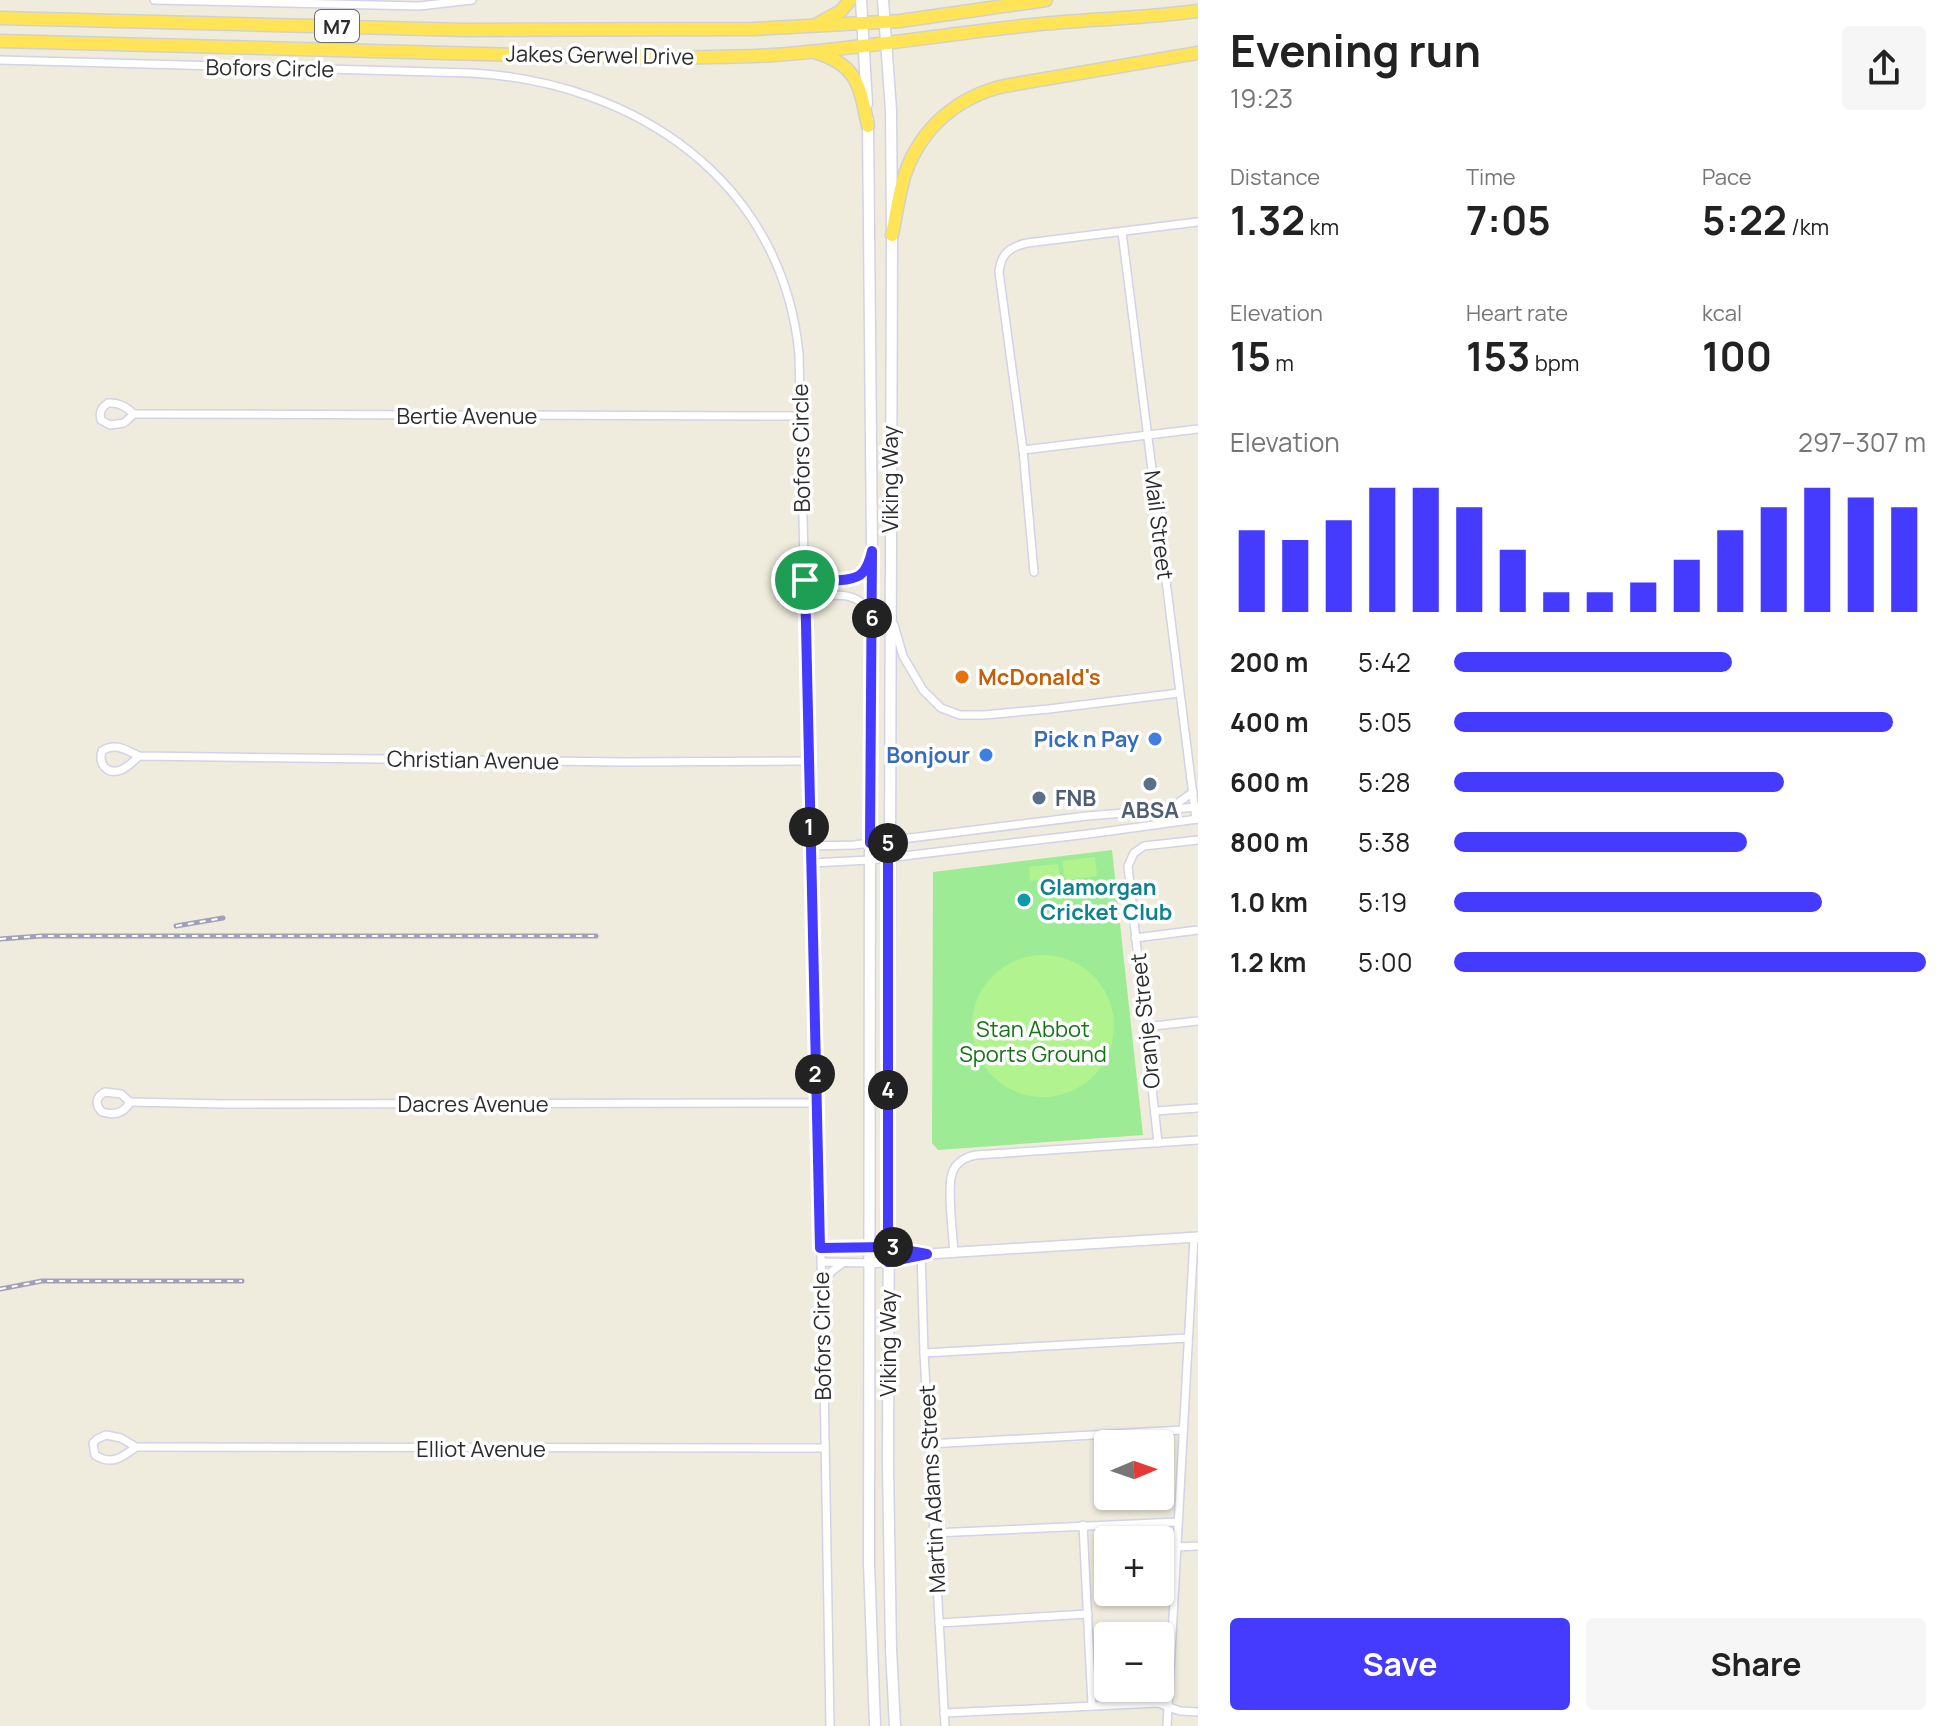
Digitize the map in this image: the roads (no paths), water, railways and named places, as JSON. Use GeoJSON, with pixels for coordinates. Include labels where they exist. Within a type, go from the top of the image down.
{"type":"FeatureCollection","features":[{"type":"Feature","properties":{"kind":"highway"},"geometry":{"type":"LineString","coordinates":[[810,27],[837,14],[850,0]]}},
{"type":"Feature","properties":{"kind":"highway","name":"Jakes Gerwel Drive"},"geometry":{"type":"LineString","coordinates":[[0,18],[465,30],[810,27],[885,23],[1046,0]]}},
{"type":"Feature","properties":{"kind":"highway","name":"Jakes Gerwel Drive"},"geometry":{"type":"LineString","coordinates":[[0,41],[597,57],[703,57],[813,52],[1025,25],[1198,11]]}},
{"type":"Feature","properties":{"kind":"highway"},"geometry":{"type":"LineString","coordinates":[[1139,18],[1198,19]]}},
{"type":"Feature","properties":{"kind":"highway"},"geometry":{"type":"LineString","coordinates":[[813,52],[836,60],[851,72],[860,92],[868,126]]}},
{"type":"Feature","properties":{"kind":"highway"},"geometry":{"type":"LineString","coordinates":[[892,235],[904,176],[920,141],[949,110],[982,92],[1004,86],[1198,53]]}},
{"type":"Feature","properties":{"kind":"main road","name":"Viking Way"},"geometry":{"type":"LineString","coordinates":[[861,0],[868,126],[872,551],[869,1564],[875,1726]]}},
{"type":"Feature","properties":{"kind":"main road","name":"Viking Way"},"geometry":{"type":"LineString","coordinates":[[883,0],[891,110],[892,235],[888,1465],[895,1726]]}},
{"type":"Feature","properties":{"kind":"street"},"geometry":{"type":"LineString","coordinates":[[154,0],[419,6],[472,0]]}},
{"type":"Feature","properties":{"kind":"street","name":"Bofors Circle"},"geometry":{"type":"LineString","coordinates":[[0,60],[482,74],[549,85],[623,110],[659,129],[695,155],[726,186],[757,228],[779,273],[795,326],[799,354],[830,1726]]}},
{"type":"Feature","properties":{"kind":"street"},"geometry":{"type":"LineString","coordinates":[[1034,572],[1000,262],[1008,250],[1027,243],[1198,222]]}},
{"type":"Feature","properties":{"kind":"street","name":"Mail Street"},"geometry":{"type":"LineString","coordinates":[[1122,232],[1197,819]]}},
{"type":"Feature","properties":{"kind":"street"},"geometry":{"type":"LineString","coordinates":[[113,403],[122,405],[134,414],[127,422],[116,425],[103,422],[100,415],[104,406],[113,403]]}},
{"type":"Feature","properties":{"kind":"street","name":"Bertie Avenue"},"geometry":{"type":"LineString","coordinates":[[134,414],[801,416]]}},
{"type":"Feature","properties":{"kind":"street"},"geometry":{"type":"LineString","coordinates":[[1023,450],[1198,429]]}},
{"type":"Feature","properties":{"kind":"street"},"geometry":{"type":"LineString","coordinates":[[805,580],[859,576],[867,566],[872,551]]}},
{"type":"Feature","properties":{"kind":"street"},"geometry":{"type":"LineString","coordinates":[[805,597],[857,598],[865,604],[872,625]]}},
{"type":"Feature","properties":{"kind":"street"},"geometry":{"type":"LineString","coordinates":[[889,607],[899,646],[923,690],[941,708],[960,715],[1179,693]]}},
{"type":"Feature","properties":{"kind":"street","name":"Christian Avenue"},"geometry":{"type":"LineString","coordinates":[[139,756],[116,772],[102,766],[99,758],[102,751],[112,747],[139,756],[808,761]]}},
{"type":"Feature","properties":{"kind":"street"},"geometry":{"type":"LineString","coordinates":[[1169,809],[1193,792]]}},
{"type":"Feature","properties":{"kind":"street"},"geometry":{"type":"LineString","coordinates":[[810,846],[854,845],[1073,818],[1197,807]]}},
{"type":"Feature","properties":{"kind":"street"},"geometry":{"type":"LineString","coordinates":[[811,863],[888,858],[1197,819]]}},
{"type":"Feature","properties":{"kind":"street","name":"Oranje Street"},"geometry":{"type":"LineString","coordinates":[[1158,1143],[1128,869],[1134,853],[1141,848],[1198,840]]}},
{"type":"Feature","properties":{"kind":"street"},"geometry":{"type":"LineString","coordinates":[[1135,938],[1198,930]]}},
{"type":"Feature","properties":{"kind":"street"},"geometry":{"type":"LineString","coordinates":[[1145,1027],[1198,1021]]}},
{"type":"Feature","properties":{"kind":"street","name":"Dacres Avenue"},"geometry":{"type":"LineString","coordinates":[[130,1102],[816,1103]]}},
{"type":"Feature","properties":{"kind":"street"},"geometry":{"type":"LineString","coordinates":[[1155,1111],[1198,1108]]}},
{"type":"Feature","properties":{"kind":"street"},"geometry":{"type":"LineString","coordinates":[[954,1253],[951,1181],[954,1169],[964,1159],[976,1155],[1198,1140]]}},
{"type":"Feature","properties":{"kind":"street"},"geometry":{"type":"LineString","coordinates":[[821,1262],[888,1262],[923,1254],[1196,1238],[1167,1726]]}},
{"type":"Feature","properties":{"kind":"street"},"geometry":{"type":"LineString","coordinates":[[820,1248],[888,1247],[923,1254]]}},
{"type":"Feature","properties":{"kind":"street","name":"Martin Adams Street"},"geometry":{"type":"LineString","coordinates":[[923,1254],[924,1353],[945,1726]]}},
{"type":"Feature","properties":{"kind":"street"},"geometry":{"type":"LineString","coordinates":[[822,1287],[829,1273],[845,1262]]}},
{"type":"Feature","properties":{"kind":"street"},"geometry":{"type":"LineString","coordinates":[[924,1353],[1188,1338]]}},
{"type":"Feature","properties":{"kind":"street"},"geometry":{"type":"LineString","coordinates":[[929,1444],[1183,1430]]}},
{"type":"Feature","properties":{"kind":"street"},"geometry":{"type":"LineString","coordinates":[[106,1435],[121,1438],[136,1447],[118,1459],[107,1461],[95,1455],[93,1443],[106,1435]]}},
{"type":"Feature","properties":{"kind":"street","name":"Elliot Avenue"},"geometry":{"type":"LineString","coordinates":[[136,1447],[825,1448]]}},
{"type":"Feature","properties":{"kind":"street"},"geometry":{"type":"LineString","coordinates":[[934,1533],[1178,1522]]}},
{"type":"Feature","properties":{"kind":"street"},"geometry":{"type":"LineString","coordinates":[[1083,1525],[1092,1705]]}},
{"type":"Feature","properties":{"kind":"street"},"geometry":{"type":"LineString","coordinates":[[1177,1547],[1198,1546]]}},
{"type":"Feature","properties":{"kind":"street"},"geometry":{"type":"LineString","coordinates":[[939,1623],[1088,1614]]}},
{"type":"Feature","properties":{"kind":"street"},"geometry":{"type":"LineString","coordinates":[[944,1713],[1158,1703],[1198,1712]]}},
{"type":"Feature","properties":{"kind":"railway"},"geometry":{"type":"LineString","coordinates":[[176,926],[223,918]]}},
{"type":"Feature","properties":{"kind":"railway"},"geometry":{"type":"LineString","coordinates":[[0,939],[41,936],[596,936]]}},
{"type":"Feature","properties":{"kind":"railway"},"geometry":{"type":"LineString","coordinates":[[0,1289],[42,1281],[242,1281]]}},
{"type":"Feature","properties":{"kind":"place","name":"McDonald's"},"geometry":{"type":"Point","coordinates":[962,677]}},
{"type":"Feature","properties":{"kind":"place","name":"Pick n Pay"},"geometry":{"type":"Point","coordinates":[1155,739]}},
{"type":"Feature","properties":{"kind":"place","name":"Bonjour"},"geometry":{"type":"Point","coordinates":[986,755]}},
{"type":"Feature","properties":{"kind":"place","name":"ABSA"},"geometry":{"type":"Point","coordinates":[1150,784]}},
{"type":"Feature","properties":{"kind":"place","name":"FNB"},"geometry":{"type":"Point","coordinates":[1039,798]}},
{"type":"Feature","properties":{"kind":"place","name":"Glamorgan Cricket Club"},"geometry":{"type":"Point","coordinates":[1024,900]}},
{"type":"Feature","properties":{"kind":"park label","name":"Stan Abbot Sports Ground"},"geometry":{"type":"Point","coordinates":[1033,1042]}}]}
